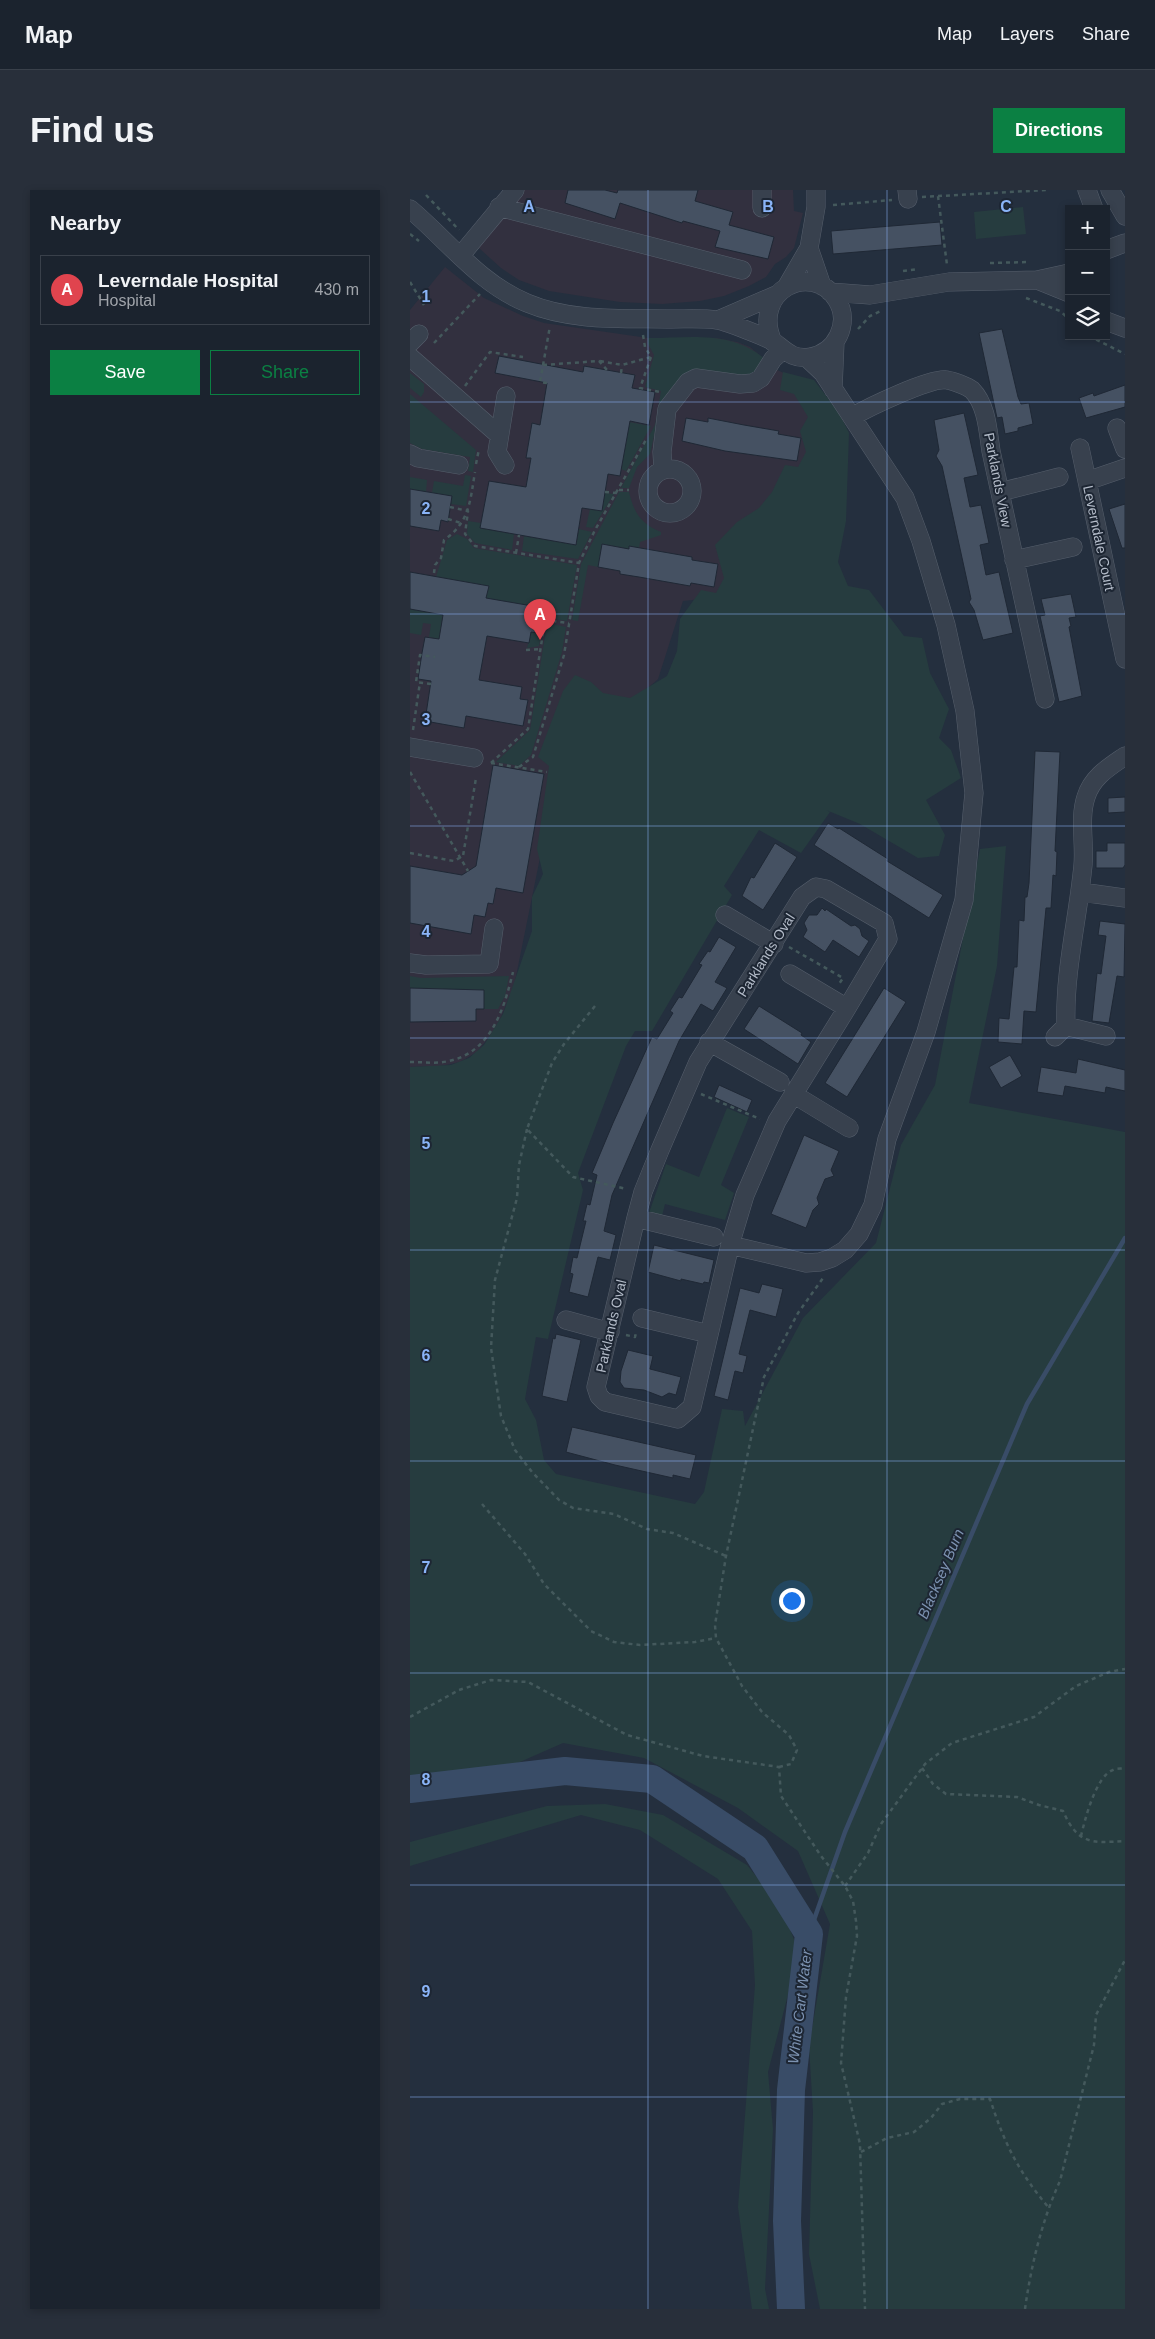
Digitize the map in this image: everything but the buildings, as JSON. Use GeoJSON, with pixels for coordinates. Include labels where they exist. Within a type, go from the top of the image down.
{"type":"FeatureCollection","features":[{"type":"Feature","properties":{"kind":"street"},"geometry":{"type":"LineString","coordinates":[[460,254],[515,190]]}},
{"type":"Feature","properties":{"kind":"street"},"geometry":{"type":"LineString","coordinates":[[762,190],[762,208]]}},
{"type":"Feature","properties":{"kind":"street"},"geometry":{"type":"LineString","coordinates":[[1088,190],[1093,205]]}},
{"type":"Feature","properties":{"kind":"street"},"geometry":{"type":"LineString","coordinates":[[1110,190],[1125,216]]}},
{"type":"Feature","properties":{"kind":"street"},"geometry":{"type":"LineString","coordinates":[[778,346],[768,330],[766,318],[769,306],[810,248],[816,198]]}},
{"type":"Feature","properties":{"kind":"street"},"geometry":{"type":"LineString","coordinates":[[500,207],[742,270]]}},
{"type":"Feature","properties":{"kind":"street"},"geometry":{"type":"LineString","coordinates":[[410,209],[491,284],[527,303],[564,314],[644,319],[718,320],[778,346],[798,358],[807,358],[827,351],[836,342],[841,331],[840,307],[826,289],[810,248]]}},
{"type":"Feature","properties":{"kind":"street"},"geometry":{"type":"LineString","coordinates":[[1110,249],[1125,243]]}},
{"type":"Feature","properties":{"kind":"street"},"geometry":{"type":"LineString","coordinates":[[718,320],[798,282],[811,282],[826,289],[870,295],[949,282],[1037,280],[1065,274]]}},
{"type":"Feature","properties":{"kind":"street"},"geometry":{"type":"LineString","coordinates":[[1037,280],[1065,291]]}},
{"type":"Feature","properties":{"kind":"street"},"geometry":{"type":"LineString","coordinates":[[842,319],[870,295]]}},
{"type":"Feature","properties":{"kind":"street"},"geometry":{"type":"LineString","coordinates":[[833,389],[836,342]]}},
{"type":"Feature","properties":{"kind":"street"},"geometry":{"type":"LineString","coordinates":[[663,469],[662,452],[667,408],[688,382],[696,378],[740,384],[754,383],[761,378],[773,359],[778,346]]}},
{"type":"Feature","properties":{"kind":"street"},"geometry":{"type":"LineString","coordinates":[[410,358],[499,435]]}},
{"type":"Feature","properties":{"kind":"street"},"geometry":{"type":"LineString","coordinates":[[730,1245],[806,1263],[820,1262],[832,1258],[845,1250],[859,1234],[873,1205],[886,1139],[926,1032],[964,900],[974,792],[965,711],[946,625],[921,541],[905,498],[823,373],[807,358]]}},
{"type":"Feature","properties":{"kind":"street","name":"Parklands View"},"geometry":{"type":"LineString","coordinates":[[852,418],[866,408],[905,391],[946,379],[971,390],[985,413],[1014,560],[1045,699]]}},
{"type":"Feature","properties":{"kind":"street"},"geometry":{"type":"LineString","coordinates":[[505,465],[497,452],[506,396]]}},
{"type":"Feature","properties":{"kind":"street"},"geometry":{"type":"LineString","coordinates":[[1117,428],[1125,449]]}},
{"type":"Feature","properties":{"kind":"street","name":"Leverndale Court"},"geometry":{"type":"LineString","coordinates":[[1080,448],[1122,630],[1125,659]]}},
{"type":"Feature","properties":{"kind":"street"},"geometry":{"type":"LineString","coordinates":[[410,454],[418,458],[459,465]]}},
{"type":"Feature","properties":{"kind":"street"},"geometry":{"type":"LineString","coordinates":[[1087,481],[1125,468]]}},
{"type":"Feature","properties":{"kind":"street"},"geometry":{"type":"LineString","coordinates":[[1000,492],[1059,477]]}},
{"type":"Feature","properties":{"kind":"street"},"geometry":{"type":"LineString","coordinates":[[1014,560],[1073,547]]}},
{"type":"Feature","properties":{"kind":"street"},"geometry":{"type":"LineString","coordinates":[[411,740],[484,761]]}},
{"type":"Feature","properties":{"kind":"street"},"geometry":{"type":"LineString","coordinates":[[1106,1036],[1060,1031],[1081,892],[1086,796],[1095,779],[1102,771],[1125,756]]}},
{"type":"Feature","properties":{"kind":"street","name":"Parklands Oval"},"geometry":{"type":"LineString","coordinates":[[816,886],[826,889],[884,923],[888,939],[848,1008],[775,1125],[745,1196],[730,1245],[692,1407],[678,1419],[605,1402],[599,1396],[596,1387],[643,1192],[687,1088],[709,1042],[775,942],[802,897],[816,886]]}},
{"type":"Feature","properties":{"kind":"street"},"geometry":{"type":"LineString","coordinates":[[1081,892],[1125,898]]}},
{"type":"Feature","properties":{"kind":"street"},"geometry":{"type":"LineString","coordinates":[[725,915],[775,942]]}},
{"type":"Feature","properties":{"kind":"street"},"geometry":{"type":"LineString","coordinates":[[410,963],[426,965],[488,964],[494,928]]}},
{"type":"Feature","properties":{"kind":"street"},"geometry":{"type":"LineString","coordinates":[[790,974],[848,1008]]}},
{"type":"Feature","properties":{"kind":"street"},"geometry":{"type":"LineString","coordinates":[[709,1042],[780,1082]]}},
{"type":"Feature","properties":{"kind":"street"},"geometry":{"type":"LineString","coordinates":[[793,1094],[849,1128]]}},
{"type":"Feature","properties":{"kind":"street"},"geometry":{"type":"LineString","coordinates":[[636,1218],[714,1237]]}},
{"type":"Feature","properties":{"kind":"street"},"geometry":{"type":"LineString","coordinates":[[642,1318],[709,1334]]}},
{"type":"Feature","properties":{"kind":"street"},"geometry":{"type":"LineString","coordinates":[[566,1320],[610,1332]]}},
{"type":"Feature","properties":{"kind":"path"},"geometry":{"type":"LineString","coordinates":[[981,190],[982,195]]}},
{"type":"Feature","properties":{"kind":"path"},"geometry":{"type":"LineString","coordinates":[[816,198],[908,194],[938,196],[982,195],[1046,190]]}},
{"type":"Feature","properties":{"kind":"path"},"geometry":{"type":"LineString","coordinates":[[938,196],[949,282]]}},
{"type":"Feature","properties":{"kind":"path"},"geometry":{"type":"LineString","coordinates":[[410,282],[424,305]]}},
{"type":"Feature","properties":{"kind":"path"},"geometry":{"type":"LineString","coordinates":[[420,342],[483,291]]}},
{"type":"Feature","properties":{"kind":"path"},"geometry":{"type":"LineString","coordinates":[[547,383],[540,382],[551,319]]}},
{"type":"Feature","properties":{"kind":"path"},"geometry":{"type":"LineString","coordinates":[[644,319],[645,346],[651,357],[640,388],[660,392],[658,400]]}},
{"type":"Feature","properties":{"kind":"path"},"geometry":{"type":"LineString","coordinates":[[1097,340],[1125,354]]}},
{"type":"Feature","properties":{"kind":"path"},"geometry":{"type":"LineString","coordinates":[[464,387],[490,352],[523,357]]}},
{"type":"Feature","properties":{"kind":"path"},"geometry":{"type":"LineString","coordinates":[[543,365],[599,361],[622,365],[651,357]]}},
{"type":"Feature","properties":{"kind":"path"},"geometry":{"type":"LineString","coordinates":[[599,361],[607,370]]}},
{"type":"Feature","properties":{"kind":"path"},"geometry":{"type":"LineString","coordinates":[[621,373],[622,365]]}},
{"type":"Feature","properties":{"kind":"path"},"geometry":{"type":"LineString","coordinates":[[519,767],[533,757],[564,655],[579,563],[595,530],[650,432]]}},
{"type":"Feature","properties":{"kind":"path"},"geometry":{"type":"LineString","coordinates":[[465,534],[479,449]]}},
{"type":"Feature","properties":{"kind":"path"},"geometry":{"type":"LineString","coordinates":[[605,492],[629,490]]}},
{"type":"Feature","properties":{"kind":"path"},"geometry":{"type":"LineString","coordinates":[[450,507],[468,511]]}},
{"type":"Feature","properties":{"kind":"path"},"geometry":{"type":"LineString","coordinates":[[434,573],[436,565],[441,558],[444,540],[457,531],[468,511]]}},
{"type":"Feature","properties":{"kind":"path"},"geometry":{"type":"LineString","coordinates":[[448,520],[461,523]]}},
{"type":"Feature","properties":{"kind":"path"},"geometry":{"type":"LineString","coordinates":[[457,531],[465,534],[475,546],[579,563]]}},
{"type":"Feature","properties":{"kind":"path"},"geometry":{"type":"LineString","coordinates":[[516,552],[519,535]]}},
{"type":"Feature","properties":{"kind":"path"},"geometry":{"type":"LineString","coordinates":[[484,761],[528,729],[545,620],[569,623]]}},
{"type":"Feature","properties":{"kind":"path"},"geometry":{"type":"LineString","coordinates":[[526,650],[540,649]]}},
{"type":"Feature","properties":{"kind":"path"},"geometry":{"type":"LineString","coordinates":[[431,684],[416,682],[420,655],[436,657]]}},
{"type":"Feature","properties":{"kind":"path"},"geometry":{"type":"LineString","coordinates":[[411,740],[420,682]]}},
{"type":"Feature","properties":{"kind":"path"},"geometry":{"type":"LineString","coordinates":[[484,761],[547,772]]}},
{"type":"Feature","properties":{"kind":"path"},"geometry":{"type":"LineString","coordinates":[[410,772],[468,871]]}},
{"type":"Feature","properties":{"kind":"path"},"geometry":{"type":"LineString","coordinates":[[410,853],[454,861],[463,856],[476,778]]}},
{"type":"Feature","properties":{"kind":"path"},"geometry":{"type":"LineString","coordinates":[[775,942],[843,978],[832,998]]}},
{"type":"Feature","properties":{"kind":"path"},"geometry":{"type":"LineString","coordinates":[[410,1062],[451,1061],[478,1047],[495,1024],[507,996],[513,972]]}},
{"type":"Feature","properties":{"kind":"path"},"geometry":{"type":"LineString","coordinates":[[595,1006],[564,1044],[552,1063],[527,1129],[519,1165],[517,1198],[495,1280],[491,1348],[502,1416],[515,1450],[532,1472],[559,1500],[573,1508],[614,1514],[647,1529],[673,1533],[726,1556]]}},
{"type":"Feature","properties":{"kind":"path"},"geometry":{"type":"LineString","coordinates":[[687,1088],[775,1125]]}},
{"type":"Feature","properties":{"kind":"path"},"geometry":{"type":"LineString","coordinates":[[527,1129],[573,1178],[643,1192]]}},
{"type":"Feature","properties":{"kind":"path"},"geometry":{"type":"LineString","coordinates":[[410,1717],[459,1690],[491,1680],[528,1682],[626,1735],[703,1756],[779,1767],[791,1764],[797,1750],[789,1735],[762,1712],[742,1686],[716,1638],[715,1625],[726,1556],[764,1377],[798,1313],[823,1278],[820,1262]]}},
{"type":"Feature","properties":{"kind":"path"},"geometry":{"type":"LineString","coordinates":[[610,1332],[634,1337],[642,1318]]}},
{"type":"Feature","properties":{"kind":"path"},"geometry":{"type":"LineString","coordinates":[[482,1504],[525,1554],[544,1584],[591,1631],[614,1642],[640,1645],[695,1642],[716,1638]]}},
{"type":"Feature","properties":{"kind":"path"},"geometry":{"type":"LineString","coordinates":[[845,1886],[868,1853],[881,1824],[922,1768],[952,1743],[1034,1717],[1076,1686],[1109,1672],[1125,1669]]}},
{"type":"Feature","properties":{"kind":"path"},"geometry":{"type":"LineString","coordinates":[[779,1767],[781,1796],[821,1856],[839,1877],[853,1901],[857,1936],[846,1997],[841,2063],[860,2152],[865,2309]]}},
{"type":"Feature","properties":{"kind":"path"},"geometry":{"type":"LineString","coordinates":[[922,1768],[933,1784],[946,1794],[976,1797],[1017,1796],[1039,1805],[1063,1811],[1070,1827],[1085,1839],[1105,1844],[1125,1841]]}},
{"type":"Feature","properties":{"kind":"path"},"geometry":{"type":"LineString","coordinates":[[1081,1836],[1086,1815],[1102,1780],[1113,1770],[1125,1768]]}},
{"type":"Feature","properties":{"kind":"path"},"geometry":{"type":"LineString","coordinates":[[1025,2309],[1028,2284],[1049,2208],[1060,2181],[1094,2045],[1096,2015],[1125,1960]]}},
{"type":"Feature","properties":{"kind":"path"},"geometry":{"type":"LineString","coordinates":[[860,2152],[887,2138],[914,2132],[931,2118],[942,2104],[960,2098],[990,2099],[999,2129],[1017,2168],[1049,2208]]}},
{"type":"Feature","properties":{"kind":"shaded area"},"geometry":{"type":"Polygon","coordinates":[[[509,190],[793,190],[794,211],[803,213],[794,248],[786,257],[775,264],[766,277],[749,286],[724,296],[700,301],[662,304],[620,302],[549,291],[519,280],[501,268],[469,239],[509,190]]]}},
{"type":"Feature","properties":{"kind":"shaded area"},"geometry":{"type":"Polygon","coordinates":[[[445,267],[484,298],[523,316],[544,323],[648,338],[716,338],[737,342],[750,347],[777,370],[793,377],[833,412],[721,597],[683,601],[658,679],[558,769],[514,986],[497,1027],[477,1052],[460,1062],[441,1066],[410,1067],[410,310],[445,267]]]}},
{"type":"Feature","properties":{"kind":"green space"},"geometry":{"type":"Polygon","coordinates":[[[1023,207],[1026,234],[976,239],[974,212],[1023,207]]]}},
{"type":"Feature","properties":{"kind":"green space"},"geometry":{"type":"Polygon","coordinates":[[[694,337],[723,339],[751,349],[764,358],[756,373],[751,376],[701,370],[660,409],[650,454],[637,467],[629,488],[621,488],[655,425],[661,391],[645,387],[654,355],[648,344],[648,338],[694,337]]]}},
{"type":"Feature","properties":{"kind":"green space"},"geometry":{"type":"Polygon","coordinates":[[[783,372],[814,380],[839,413],[849,433],[846,521],[838,562],[848,586],[869,590],[904,636],[922,638],[930,673],[949,709],[939,738],[951,750],[961,778],[926,800],[945,835],[939,856],[918,858],[860,824],[826,810],[830,812],[801,853],[759,830],[724,886],[732,895],[652,1031],[635,1031],[626,1046],[578,1173],[583,1190],[548,1339],[536,1337],[525,1399],[536,1420],[544,1460],[556,1474],[695,1504],[704,1492],[722,1409],[743,1411],[745,1426],[803,1318],[876,1243],[901,1145],[935,1085],[980,849],[1006,846],[997,966],[969,1103],[1125,1132],[1125,2309],[820,2309],[809,2254],[813,2112],[809,2046],[830,1924],[798,1851],[738,1808],[644,1758],[563,1743],[502,1770],[410,1790],[410,1067],[451,1065],[469,1058],[484,1045],[503,1014],[532,931],[532,897],[543,874],[537,849],[549,766],[538,757],[563,691],[575,675],[591,682],[603,693],[630,698],[667,676],[677,651],[680,619],[701,590],[716,593],[724,578],[715,545],[737,522],[759,508],[772,492],[785,465],[798,467],[806,452],[800,431],[808,417],[794,394],[780,390],[783,372]]]}},
{"type":"Feature","properties":{"kind":"green space"},"geometry":{"type":"Polygon","coordinates":[[[410,373],[424,384],[424,392],[421,397],[410,388],[410,373]]]}},
{"type":"Feature","properties":{"kind":"green space"},"geometry":{"type":"Polygon","coordinates":[[[410,394],[476,450],[473,472],[468,471],[470,457],[422,449],[410,443],[410,394]]]}},
{"type":"Feature","properties":{"kind":"green space"},"geometry":{"type":"Polygon","coordinates":[[[629,422],[651,426],[626,471],[621,469],[629,422]]]}},
{"type":"Feature","properties":{"kind":"green space"},"geometry":{"type":"Polygon","coordinates":[[[465,475],[471,476],[466,506],[451,504],[452,496],[432,493],[434,481],[463,486],[465,475]]]}},
{"type":"Feature","properties":{"kind":"green space"},"geometry":{"type":"Polygon","coordinates":[[[410,477],[427,480],[426,492],[410,489],[410,477]]]}},
{"type":"Feature","properties":{"kind":"green space"},"geometry":{"type":"Polygon","coordinates":[[[619,492],[629,492],[639,517],[648,525],[661,532],[661,535],[640,542],[639,548],[629,546],[629,549],[602,544],[598,567],[588,565],[578,621],[572,620],[581,564],[619,492]]]}},
{"type":"Feature","properties":{"kind":"green space"},"geometry":{"type":"Polygon","coordinates":[[[605,493],[614,494],[593,528],[586,527],[590,509],[601,511],[605,493]]]}},
{"type":"Feature","properties":{"kind":"green space"},"geometry":{"type":"Polygon","coordinates":[[[468,521],[481,523],[481,528],[514,534],[512,550],[475,543],[467,534],[468,521]]]}},
{"type":"Feature","properties":{"kind":"green space"},"geometry":{"type":"Polygon","coordinates":[[[579,529],[592,532],[578,559],[522,551],[524,536],[576,545],[579,529]]]}},
{"type":"Feature","properties":{"kind":"green space"},"geometry":{"type":"Polygon","coordinates":[[[457,534],[467,539],[474,548],[577,565],[567,621],[544,617],[539,646],[527,648],[531,632],[539,633],[543,608],[486,598],[488,586],[436,577],[447,540],[457,534]]]}},
{"type":"Feature","properties":{"kind":"green space"},"geometry":{"type":"Polygon","coordinates":[[[410,609],[443,615],[439,639],[429,637],[431,624],[423,623],[421,635],[410,633],[410,609]]]}},
{"type":"Feature","properties":{"kind":"green space"},"geometry":{"type":"Polygon","coordinates":[[[547,623],[566,627],[562,652],[531,755],[519,766],[496,762],[530,730],[547,623]]]}},
{"type":"Feature","properties":{"kind":"green space"},"geometry":{"type":"Polygon","coordinates":[[[410,976],[421,978],[509,976],[505,996],[498,1009],[484,1009],[484,991],[410,988],[410,976]]]}},
{"type":"Feature","properties":{"kind":"green space"},"geometry":{"type":"Polygon","coordinates":[[[727,1108],[749,1117],[721,1185],[734,1193],[725,1220],[665,1204],[662,1216],[649,1213],[666,1164],[699,1177],[727,1108]]]}},
{"type":"Feature","properties":{"kind":"green space"},"geometry":{"type":"Polygon","coordinates":[[[605,1804],[663,1815],[747,1865],[781,1907],[799,1952],[768,2072],[773,2129],[765,2289],[769,2309],[752,2309],[738,2207],[755,1985],[752,1931],[718,1879],[640,1830],[581,1815],[410,1866],[410,1842],[547,1806],[605,1804]]]}},
{"type":"Feature","properties":{"kind":"waterway","name":"Blacksey Burn"},"geometry":{"type":"LineString","coordinates":[[809,1934],[845,1832],[1027,1404],[1125,1238]]}},
{"type":"Feature","properties":{"kind":"waterway","name":"White Cart Water"},"geometry":{"type":"LineString","coordinates":[[410,1789],[565,1771],[652,1779],[755,1848],[809,1934],[791,2090],[787,2221],[791,2309]]}},
{"type":"Feature","properties":{"kind":"place","name":"Leverndale Hospital"},"geometry":{"type":"Point","coordinates":[540,640]}}]}
